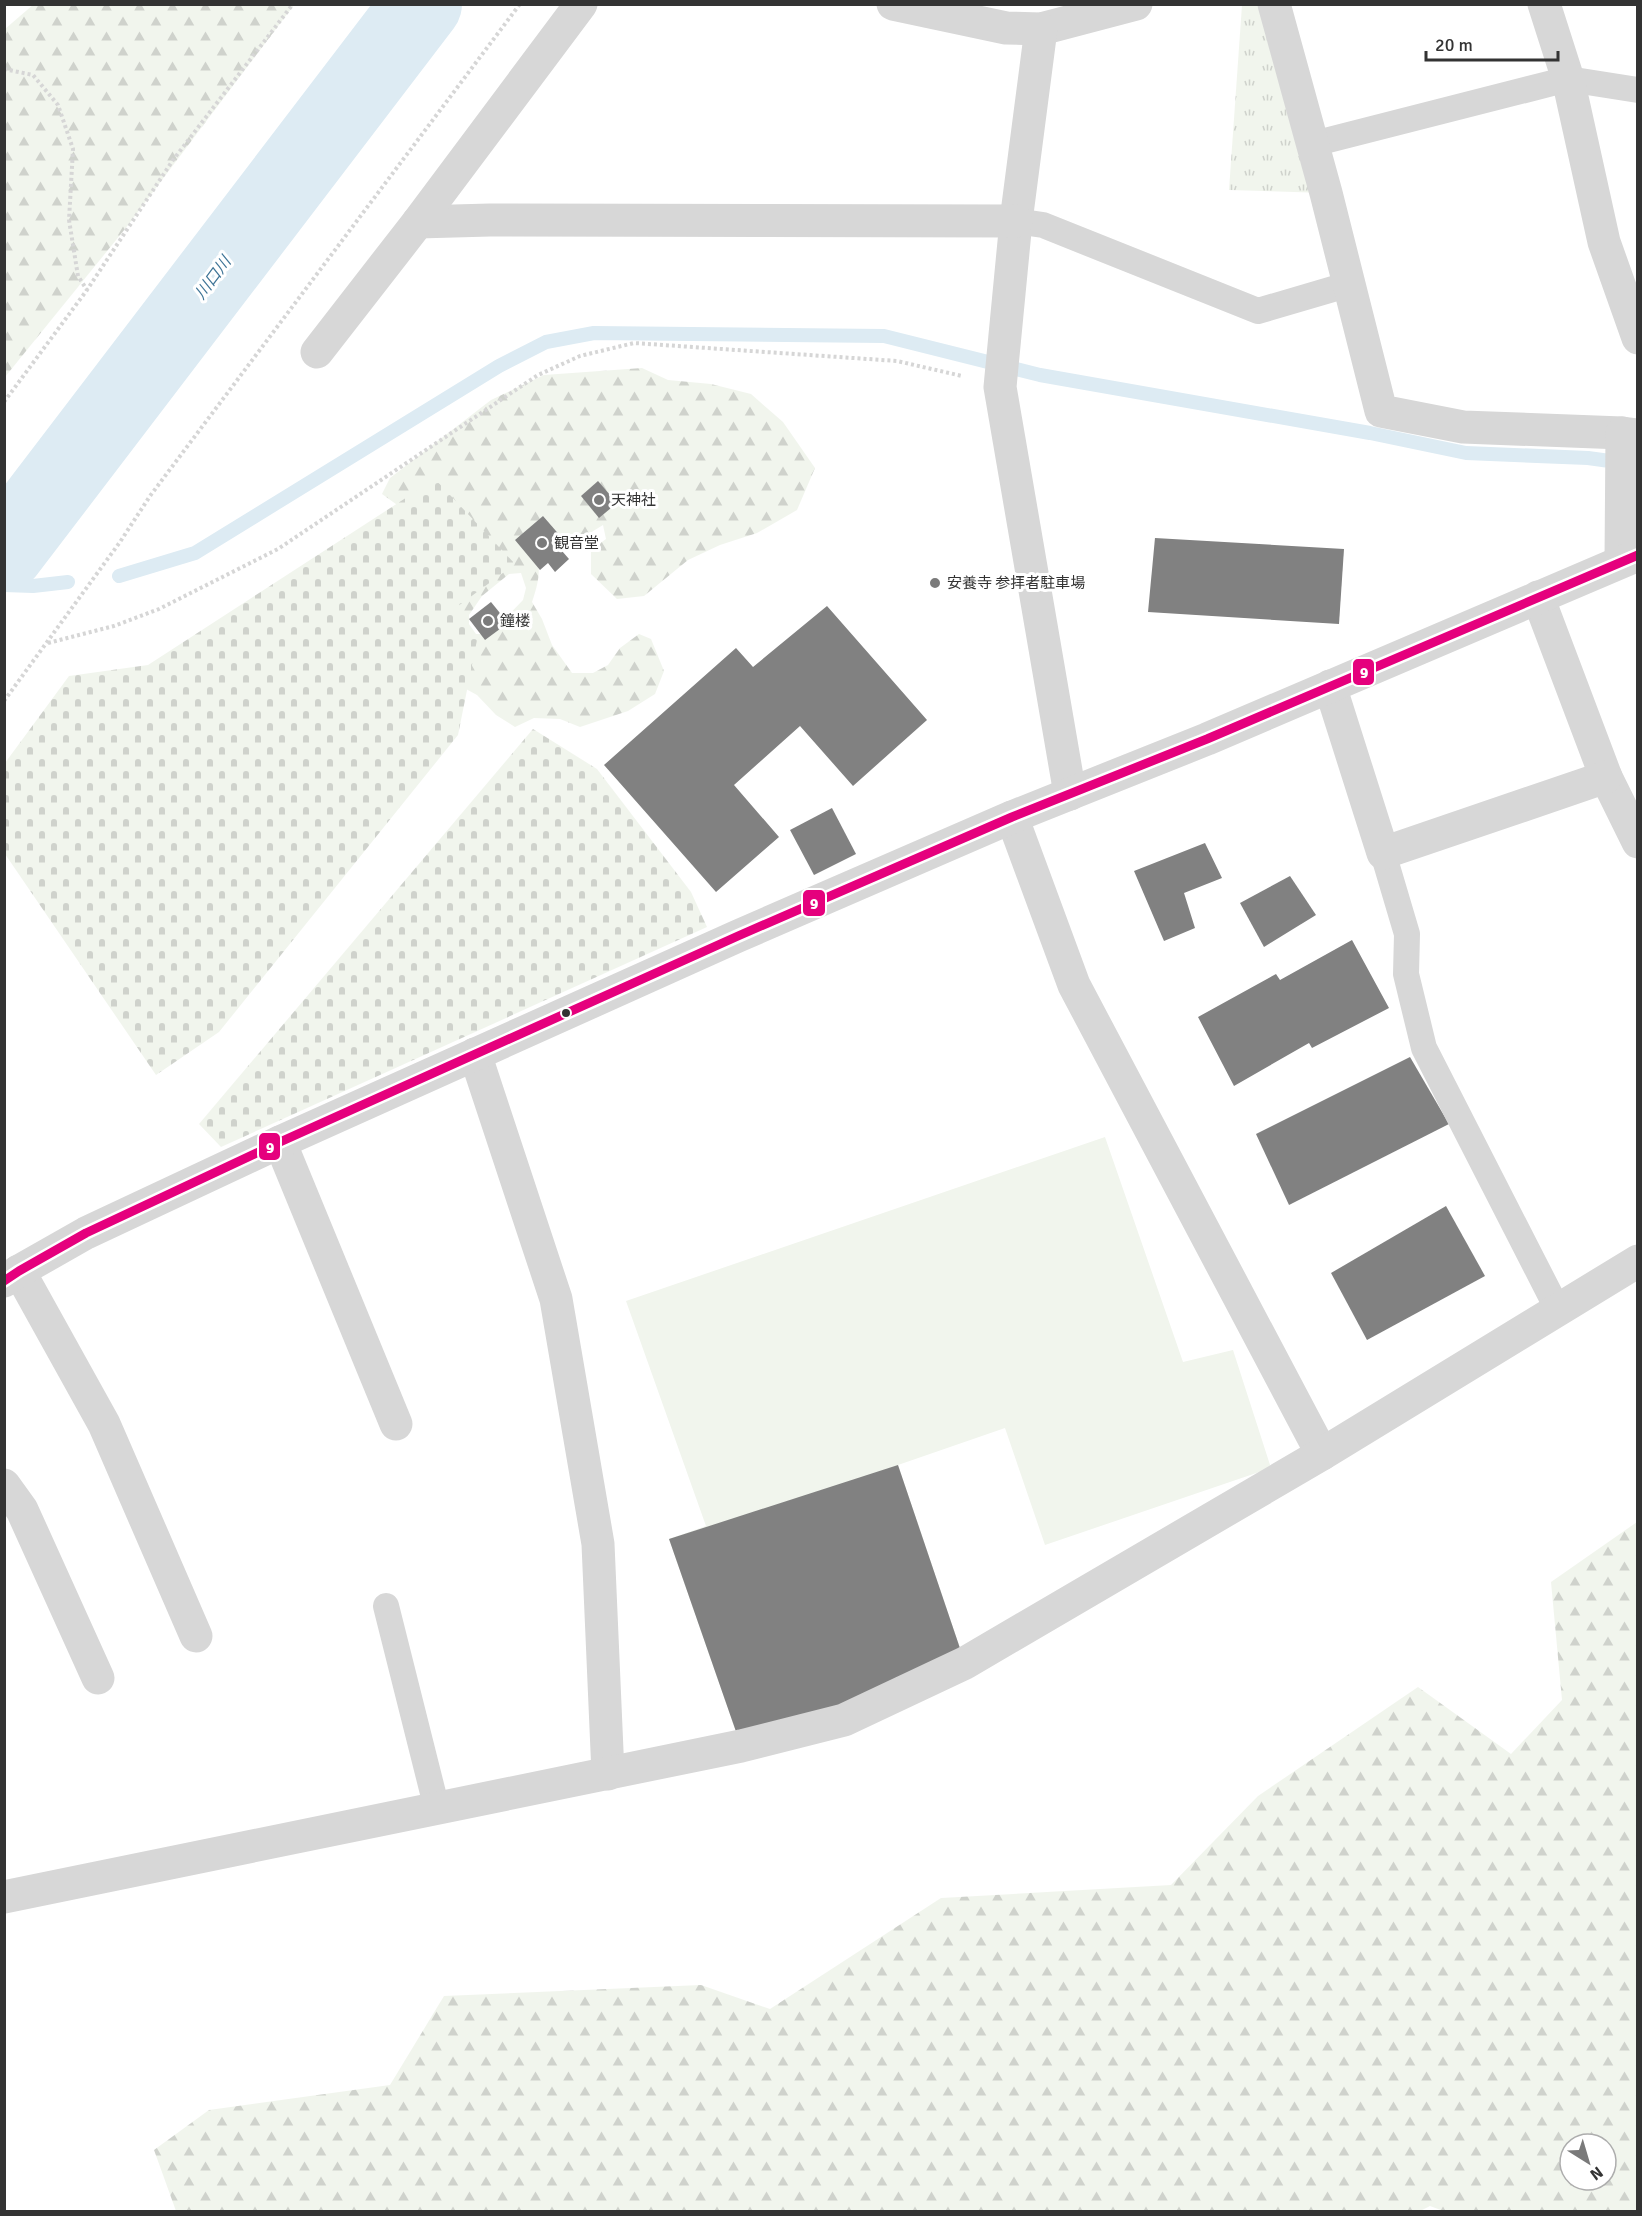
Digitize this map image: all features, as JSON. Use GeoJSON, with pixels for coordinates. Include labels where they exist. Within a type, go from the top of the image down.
{"type":"FeatureCollection","features":[{"type":"Feature","properties":{"kind":"street"},"geometry":{"type":"LineString","coordinates":[[317,352],[418,222],[581,4]]}},
{"type":"Feature","properties":{"kind":"street"},"geometry":{"type":"LineString","coordinates":[[893,4],[1006,28],[1041,28],[1136,4]]}},
{"type":"Feature","properties":{"kind":"street"},"geometry":{"type":"LineString","coordinates":[[196,1636],[104,1424],[12,1276],[86,1233],[280,1142],[738,936],[1012,817],[1207,739],[1630,558],[1626,447],[1462,427],[1381,411],[1350,284],[1275,4]]}},
{"type":"Feature","properties":{"kind":"street"},"geometry":{"type":"LineString","coordinates":[[1544,4],[1568,79],[1604,242],[1638,338]]}},
{"type":"Feature","properties":{"kind":"street"},"geometry":{"type":"LineString","coordinates":[[1041,28],[1016,221],[1001,371],[1070,794]]}},
{"type":"Feature","properties":{"kind":"street"},"geometry":{"type":"LineString","coordinates":[[418,222],[490,220],[1016,221]]}},
{"type":"Feature","properties":{"kind":"street"},"geometry":{"type":"LineString","coordinates":[[1539,597],[1606,777],[1638,842]]}},
{"type":"Feature","properties":{"kind":"street"},"geometry":{"type":"LineString","coordinates":[[1330,686],[1383,853],[1606,777]]}},
{"type":"Feature","properties":{"kind":"street"},"geometry":{"type":"LineString","coordinates":[[1012,817],[1074,985],[1322,1454]]}},
{"type":"Feature","properties":{"kind":"street"},"geometry":{"type":"LineString","coordinates":[[475,1054],[556,1299],[598,1544],[608,1774]]}},
{"type":"Feature","properties":{"kind":"street"},"geometry":{"type":"LineString","coordinates":[[280,1142],[396,1424]]}},
{"type":"Feature","properties":{"kind":"street"},"geometry":{"type":"LineString","coordinates":[[4,1897],[741,1746],[844,1720],[965,1663],[1322,1454],[1638,1261]]}},
{"type":"Feature","properties":{"kind":"street"},"geometry":{"type":"LineString","coordinates":[[4,1485],[22,1510],[98,1678]]}},
{"type":"Feature","properties":{"kind":"lane"},"geometry":{"type":"LineString","coordinates":[[1313,144],[1568,79],[1638,90]]}},
{"type":"Feature","properties":{"kind":"lane"},"geometry":{"type":"LineString","coordinates":[[1016,221],[1043,225],[1258,310],[1350,284]]}},
{"type":"Feature","properties":{"kind":"lane"},"geometry":{"type":"LineString","coordinates":[[1383,853],[1407,934],[1406,974],[1424,1048],[1558,1310]]}},
{"type":"Feature","properties":{"kind":"lane"},"geometry":{"type":"LineString","coordinates":[[386,1606],[437,1809]]}},
{"type":"Feature","properties":{"kind":"path"},"geometry":{"type":"LineString","coordinates":[[4,402],[87,290],[173,160],[293,4]]}},
{"type":"Feature","properties":{"kind":"path"},"geometry":{"type":"LineString","coordinates":[[4,701],[48,643],[150,496],[520,4]]}},
{"type":"Feature","properties":{"kind":"path"},"geometry":{"type":"LineString","coordinates":[[4,69],[33,75],[58,105],[73,149],[69,220],[78,276],[87,290]]}},
{"type":"Feature","properties":{"kind":"path"},"geometry":{"type":"LineString","coordinates":[[48,643],[114,626],[159,609],[278,549],[538,375],[580,356],[634,343],[897,361],[981,380],[1001,371]]}},
{"type":"Feature","properties":{"kind":"green space"},"geometry":{"type":"Polygon","coordinates":[[[34,4],[294,5],[125,229],[5,377],[5,29],[34,4]]]}},
{"type":"Feature","properties":{"kind":"green space"},"geometry":{"type":"Polygon","coordinates":[[[1242,5],[1276,5],[1326,193],[1229,190],[1242,5]]]}},
{"type":"Feature","properties":{"kind":"green space"},"geometry":{"type":"Polygon","coordinates":[[[642,368],[668,380],[711,384],[751,394],[783,422],[815,468],[797,510],[757,533],[720,545],[688,560],[644,596],[617,599],[591,574],[591,550],[606,539],[603,525],[569,546],[543,516],[530,528],[539,572],[532,602],[542,619],[552,645],[572,673],[593,673],[608,665],[620,648],[639,634],[651,639],[664,671],[655,694],[628,711],[580,727],[560,719],[534,718],[515,727],[496,715],[477,695],[455,683],[400,507],[382,494],[390,478],[491,400],[544,375],[642,368]],[[521,573],[509,574],[482,596],[469,615],[469,624],[476,634],[490,634],[523,600],[526,588],[521,573]]]}},
{"type":"Feature","properties":{"kind":"green space"},"geometry":{"type":"Polygon","coordinates":[[[435,479],[515,564],[454,609],[477,640],[458,735],[219,1032],[156,1075],[5,854],[5,763],[69,676],[148,665],[435,479]]]}},
{"type":"Feature","properties":{"kind":"green space"},"geometry":{"type":"Polygon","coordinates":[[[533,729],[597,769],[691,892],[707,927],[221,1147],[199,1124],[533,729]]]}},
{"type":"Feature","properties":{"kind":"green space"},"geometry":{"type":"Polygon","coordinates":[[[1105,1137],[1183,1362],[1233,1350],[1271,1468],[1045,1545],[1005,1428],[898,1465],[965,1663],[741,1746],[669,1539],[706,1526],[626,1301],[1105,1137]]]}},
{"type":"Feature","properties":{"kind":"green space"},"geometry":{"type":"Polygon","coordinates":[[[1637,1522],[1637,2211],[1446,2212],[1430,2206],[1418,2212],[176,2211],[154,2150],[209,2110],[390,2085],[444,1996],[701,1985],[770,2009],[941,1898],[1171,1885],[1258,1796],[1418,1687],[1511,1754],[1562,1700],[1551,1582],[1637,1522]]]}},
{"type":"Feature","properties":{"kind":"building","name":"天神社"},"geometry":{"type":"Polygon","coordinates":[[[598,481],[617,503],[599,518],[581,496],[598,481]]]}},
{"type":"Feature","properties":{"kind":"building","name":"観音堂"},"geometry":{"type":"Polygon","coordinates":[[[543,516],[569,546],[562,551],[569,559],[555,572],[548,563],[540,570],[515,540],[543,516]]]}},
{"type":"Feature","properties":{"kind":"building"},"geometry":{"type":"Polygon","coordinates":[[[1155,538],[1344,549],[1339,624],[1148,612],[1155,538]]]}},
{"type":"Feature","properties":{"kind":"building","name":"鐘楼"},"geometry":{"type":"Polygon","coordinates":[[[491,602],[508,623],[485,640],[469,619],[491,602]]]}},
{"type":"Feature","properties":{"kind":"building"},"geometry":{"type":"Polygon","coordinates":[[[827,606],[927,720],[853,786],[800,726],[734,785],[779,837],[716,892],[604,765],[736,648],[753,667],[827,606]]]}},
{"type":"Feature","properties":{"kind":"building"},"geometry":{"type":"Polygon","coordinates":[[[832,808],[856,854],[814,875],[790,830],[832,808]]]}},
{"type":"Feature","properties":{"kind":"building"},"geometry":{"type":"Polygon","coordinates":[[[1205,843],[1222,878],[1184,893],[1195,928],[1164,941],[1134,871],[1205,843]]]}},
{"type":"Feature","properties":{"kind":"building"},"geometry":{"type":"Polygon","coordinates":[[[1290,876],[1316,915],[1264,947],[1240,903],[1290,876]]]}},
{"type":"Feature","properties":{"kind":"building"},"geometry":{"type":"Polygon","coordinates":[[[1352,940],[1389,1008],[1312,1048],[1309,1043],[1234,1086],[1198,1017],[1276,974],[1280,980],[1352,940]]]}},
{"type":"Feature","properties":{"kind":"building"},"geometry":{"type":"Polygon","coordinates":[[[1410,1057],[1449,1124],[1289,1205],[1256,1134],[1410,1057]]]}},
{"type":"Feature","properties":{"kind":"building"},"geometry":{"type":"Polygon","coordinates":[[[1446,1206],[1485,1276],[1367,1340],[1331,1273],[1446,1206]]]}},
{"type":"Feature","properties":{"kind":"building"},"geometry":{"type":"Polygon","coordinates":[[[898,1465],[965,1663],[741,1746],[669,1539],[898,1465]]]}},
{"type":"Feature","properties":{"kind":"waterway","name":"川口川"},"geometry":{"type":"LineString","coordinates":[[4,552],[422,4]]}},
{"type":"Feature","properties":{"kind":"waterway"},"geometry":{"type":"LineString","coordinates":[[119,576],[195,553],[499,366],[546,342],[594,333],[884,336],[1040,375],[1370,433],[1466,453],[1588,458],[1624,463]]}},
{"type":"Feature","properties":{"kind":"waterway"},"geometry":{"type":"LineString","coordinates":[[4,585],[33,586],[68,582]]}},
{"type":"Feature","properties":{"kind":"transit line","name":"9"},"geometry":{"type":"LineString","coordinates":[[4,1281],[86,1233],[280,1142],[738,936],[1012,817],[1207,739],[1638,555]]}},
{"type":"Feature","properties":{"kind":"place","name":"天神社"},"geometry":{"type":"Point","coordinates":[599,500]}},
{"type":"Feature","properties":{"kind":"place","name":"観音堂"},"geometry":{"type":"Point","coordinates":[542,543]}},
{"type":"Feature","properties":{"kind":"place","name":"安養寺 参拝者駐車場"},"geometry":{"type":"Point","coordinates":[935,583]}},
{"type":"Feature","properties":{"kind":"place","name":"鐘楼"},"geometry":{"type":"Point","coordinates":[488,621]}}]}
